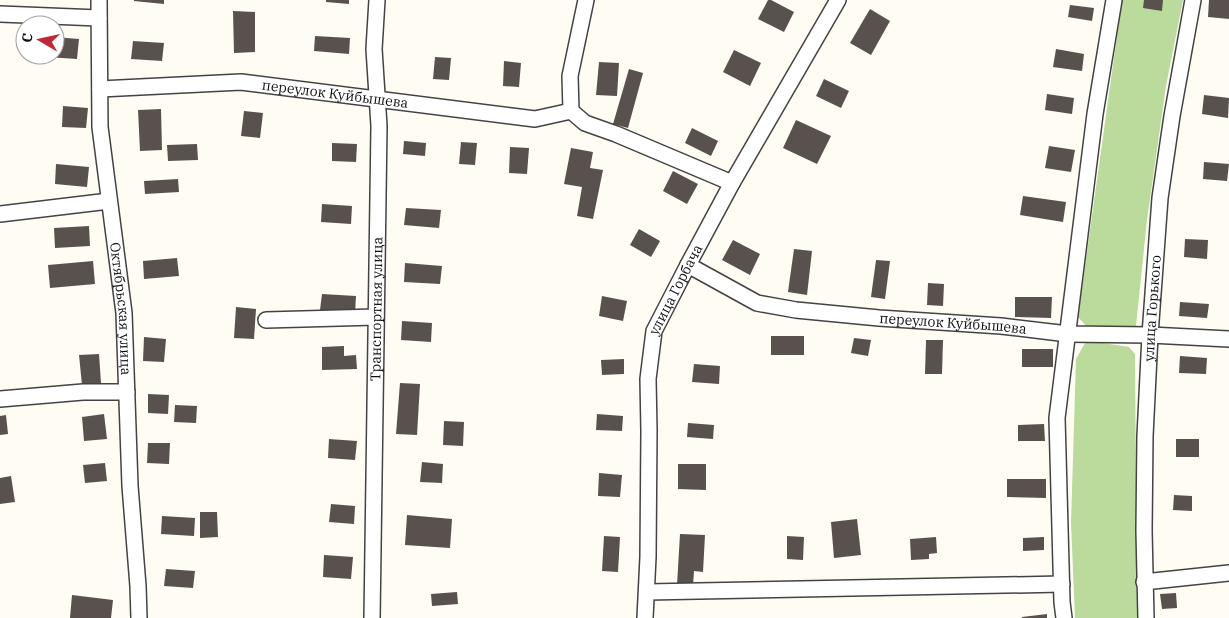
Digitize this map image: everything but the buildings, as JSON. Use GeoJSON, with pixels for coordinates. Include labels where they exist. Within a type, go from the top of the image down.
{"type":"FeatureCollection","features":[{"type":"Feature","properties":{"kind":"street","name":"Октябрьская улица"},"geometry":{"type":"LineString","coordinates":[[99,0],[100,127],[124,313],[130,486],[139,618]]}},
{"type":"Feature","properties":{"kind":"street","name":"Транспортная улица"},"geometry":{"type":"LineString","coordinates":[[372,618],[379,126],[374,48],[377,0]]}},
{"type":"Feature","properties":{"kind":"street"},"geometry":{"type":"LineString","coordinates":[[586,0],[570,76],[571,111],[585,123],[616,134],[732,183]]}},
{"type":"Feature","properties":{"kind":"street","name":"улица Горбача"},"geometry":{"type":"LineString","coordinates":[[645,618],[649,492],[648,379],[654,331],[732,183],[838,0]]}},
{"type":"Feature","properties":{"kind":"street"},"geometry":{"type":"LineString","coordinates":[[1064,618],[1058,418],[1095,114],[1114,0]]}},
{"type":"Feature","properties":{"kind":"street","name":"улица Горького"},"geometry":{"type":"LineString","coordinates":[[1146,618],[1144,582],[1145,436],[1160,198],[1192,0]]}},
{"type":"Feature","properties":{"kind":"street"},"geometry":{"type":"LineString","coordinates":[[0,14],[99,18]]}},
{"type":"Feature","properties":{"kind":"street","name":"переулок Куйбышева"},"geometry":{"type":"LineString","coordinates":[[100,89],[241,82],[535,119],[571,111]]}},
{"type":"Feature","properties":{"kind":"street"},"geometry":{"type":"LineString","coordinates":[[0,214],[109,201]]}},
{"type":"Feature","properties":{"kind":"street","name":"переулок Куйбышева"},"geometry":{"type":"LineString","coordinates":[[688,265],[757,303],[805,311],[1000,326],[1068,334],[1150,335],[1229,339]]}},
{"type":"Feature","properties":{"kind":"street"},"geometry":{"type":"LineString","coordinates":[[266,320],[376,317]]}},
{"type":"Feature","properties":{"kind":"street"},"geometry":{"type":"LineString","coordinates":[[0,399],[83,392],[127,392]]}},
{"type":"Feature","properties":{"kind":"street"},"geometry":{"type":"LineString","coordinates":[[1144,582],[1229,573]]}},
{"type":"Feature","properties":{"kind":"street"},"geometry":{"type":"LineString","coordinates":[[646,592],[1062,584]]}},
{"type":"Feature","properties":{"kind":"green space"},"geometry":{"type":"Polygon","coordinates":[[[1122,0],[1183,0],[1166,86],[1147,220],[1136,326],[1129,330],[1088,328],[1078,317],[1122,0]]]}},
{"type":"Feature","properties":{"kind":"green space"},"geometry":{"type":"Polygon","coordinates":[[[1085,343],[1103,343],[1129,347],[1135,354],[1137,618],[1075,618],[1071,523],[1076,359],[1085,343]]]}}]}
